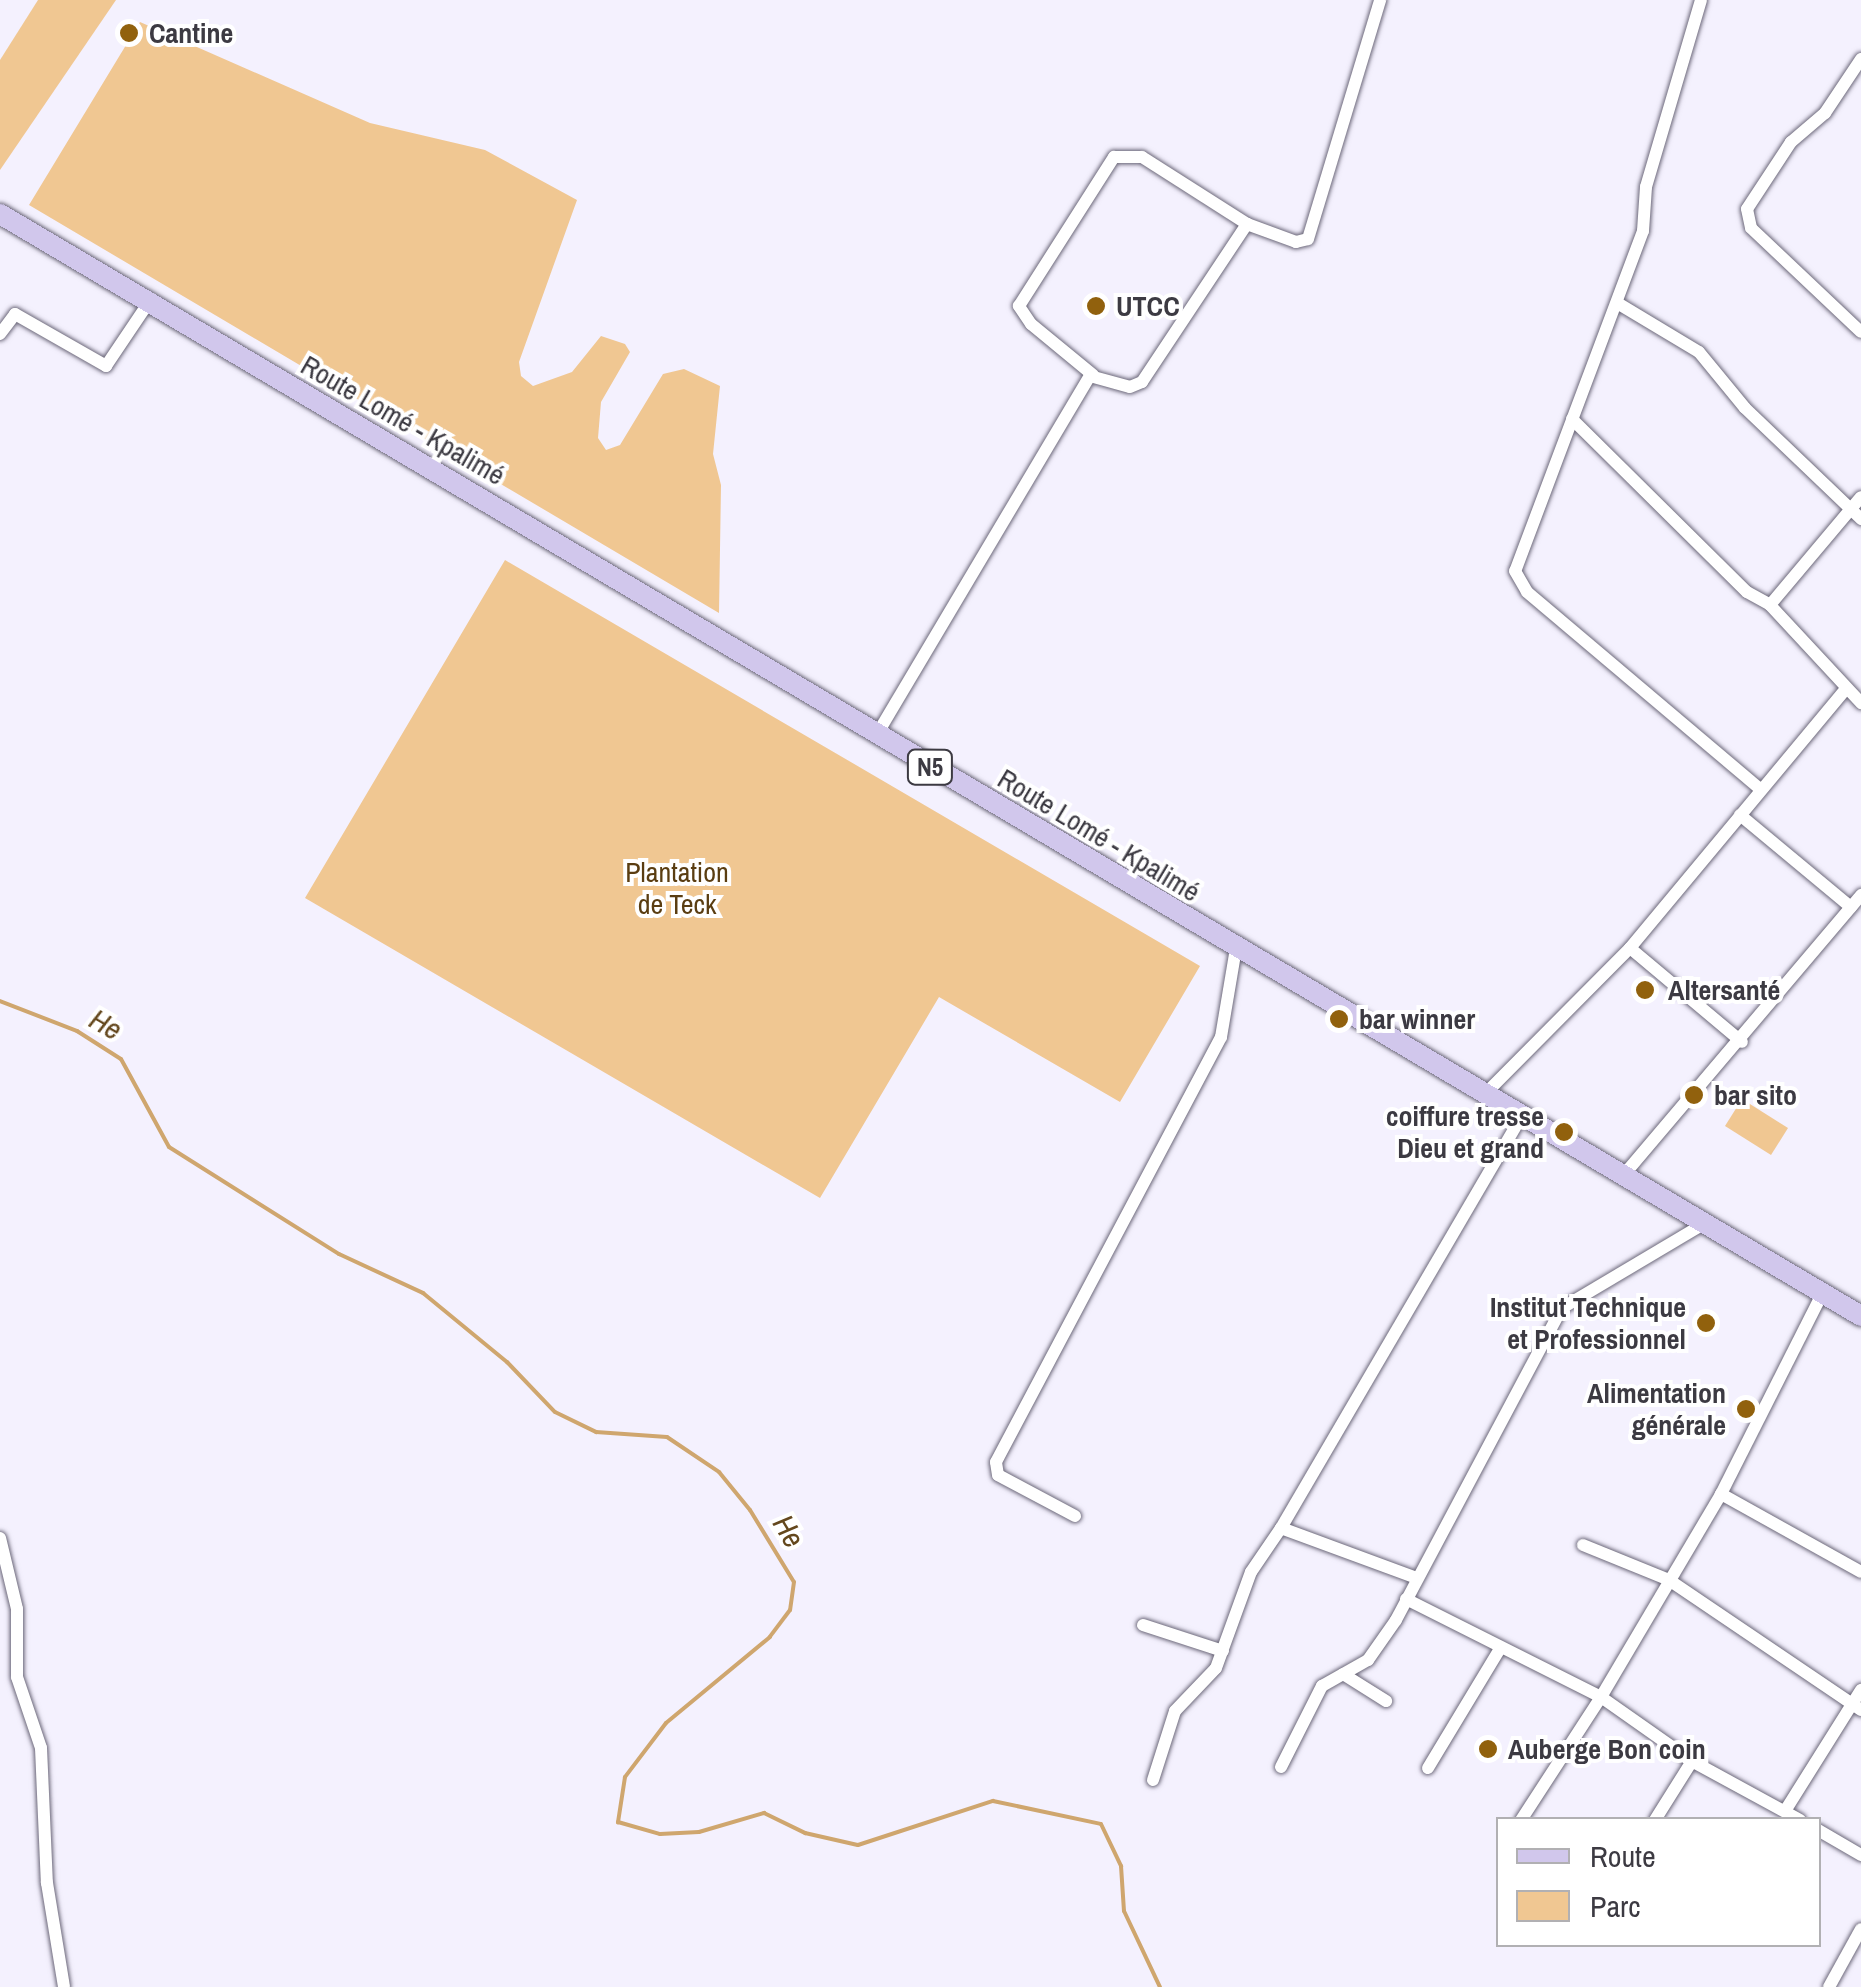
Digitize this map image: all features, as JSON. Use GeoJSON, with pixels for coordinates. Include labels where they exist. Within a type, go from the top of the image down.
{"type":"FeatureCollection","features":[{"type":"Feature","properties":{"kind":"main road","name":"Route Lomé - Kpalimé"},"geometry":{"type":"LineString","coordinates":[[0,214],[151,299],[876,736],[1521,1118],[1622,1177],[1709,1221],[1861,1316]]}},
{"type":"Feature","properties":{"kind":"street"},"geometry":{"type":"LineString","coordinates":[[1247,224],[1142,382],[1119,386],[1093,374],[1031,324],[1018,306],[1114,156],[1142,157],[1247,224],[1296,242],[1308,238],[1380,0]]}},
{"type":"Feature","properties":{"kind":"street"},"geometry":{"type":"LineString","coordinates":[[1701,0],[1619,304],[1521,548],[1516,577],[1760,789]]}},
{"type":"Feature","properties":{"kind":"street"},"geometry":{"type":"LineString","coordinates":[[1861,60],[1824,113],[1791,142],[1747,209],[1751,228],[1861,332]]}},
{"type":"Feature","properties":{"kind":"street"},"geometry":{"type":"LineString","coordinates":[[0,334],[15,314],[106,366],[151,299]]}},
{"type":"Feature","properties":{"kind":"street"},"geometry":{"type":"LineString","coordinates":[[1619,304],[1700,352],[1745,408],[1856,514]]}},
{"type":"Feature","properties":{"kind":"street"},"geometry":{"type":"LineString","coordinates":[[876,736],[1093,374]]}},
{"type":"Feature","properties":{"kind":"street"},"geometry":{"type":"LineString","coordinates":[[1572,418],[1747,592],[1770,606],[1844,690],[1861,703]]}},
{"type":"Feature","properties":{"kind":"street"},"geometry":{"type":"LineString","coordinates":[[1770,606],[1856,514],[1861,498]]}},
{"type":"Feature","properties":{"kind":"street"},"geometry":{"type":"LineString","coordinates":[[1484,1096],[1630,948],[1844,690]]}},
{"type":"Feature","properties":{"kind":"street"},"geometry":{"type":"LineString","coordinates":[[1740,816],[1851,908]]}},
{"type":"Feature","properties":{"kind":"street"},"geometry":{"type":"LineString","coordinates":[[1622,1177],[1742,1042],[1861,895]]}},
{"type":"Feature","properties":{"kind":"street"},"geometry":{"type":"LineString","coordinates":[[1075,1516],[998,1475],[996,1462],[1221,1037],[1236,948]]}},
{"type":"Feature","properties":{"kind":"street"},"geometry":{"type":"LineString","coordinates":[[1630,948],[1742,1042]]}},
{"type":"Feature","properties":{"kind":"street"},"geometry":{"type":"LineString","coordinates":[[1153,1780],[1175,1711],[1209,1679],[1252,1572],[1521,1118]]}},
{"type":"Feature","properties":{"kind":"street"},"geometry":{"type":"LineString","coordinates":[[1281,1767],[1316,1692],[1368,1660],[1406,1599],[1414,1577],[1436,1553],[1479,1453],[1562,1308],[1709,1221]]}},
{"type":"Feature","properties":{"kind":"street"},"geometry":{"type":"LineString","coordinates":[[1523,1817],[1601,1697],[1721,1494],[1822,1294]]}},
{"type":"Feature","properties":{"kind":"street"},"geometry":{"type":"LineString","coordinates":[[1721,1494],[1861,1572]]}},
{"type":"Feature","properties":{"kind":"street"},"geometry":{"type":"LineString","coordinates":[[1281,1528],[1414,1577]]}},
{"type":"Feature","properties":{"kind":"street"},"geometry":{"type":"LineString","coordinates":[[0,1538],[17,1610],[17,1677],[41,1748],[47,1883],[64,1987]]}},
{"type":"Feature","properties":{"kind":"street"},"geometry":{"type":"LineString","coordinates":[[1583,1545],[1669,1580],[1856,1707]]}},
{"type":"Feature","properties":{"kind":"street"},"geometry":{"type":"LineString","coordinates":[[1406,1599],[1601,1697],[1692,1762],[1795,1817]]}},
{"type":"Feature","properties":{"kind":"street"},"geometry":{"type":"LineString","coordinates":[[1143,1626],[1223,1652]]}},
{"type":"Feature","properties":{"kind":"street"},"geometry":{"type":"LineString","coordinates":[[1428,1768],[1501,1647]]}},
{"type":"Feature","properties":{"kind":"street"},"geometry":{"type":"LineString","coordinates":[[1343,1674],[1386,1701]]}},
{"type":"Feature","properties":{"kind":"street"},"geometry":{"type":"LineString","coordinates":[[1786,1811],[1856,1707],[1861,1690]]}},
{"type":"Feature","properties":{"kind":"street"},"geometry":{"type":"LineString","coordinates":[[1656,1817],[1692,1762]]}},
{"type":"Feature","properties":{"kind":"street"},"geometry":{"type":"LineString","coordinates":[[1821,1832],[1861,1855]]}},
{"type":"Feature","properties":{"kind":"street"},"geometry":{"type":"LineString","coordinates":[[1830,1987],[1861,1928]]}},
{"type":"Feature","properties":{"kind":"green space"},"geometry":{"type":"Polygon","coordinates":[[[38,0],[116,0],[0,170],[0,60],[38,0]]]}},
{"type":"Feature","properties":{"kind":"green space"},"geometry":{"type":"Polygon","coordinates":[[[140,22],[370,123],[485,150],[577,200],[519,362],[521,376],[533,386],[572,372],[601,336],[625,344],[630,352],[601,402],[598,438],[606,450],[620,445],[663,374],[684,369],[720,386],[713,454],[721,485],[719,613],[29,205],[140,22]]]}},
{"type":"Feature","properties":{"kind":"green space","name":"Plantation de Teck"},"geometry":{"type":"Polygon","coordinates":[[[505,560],[1200,966],[1120,1102],[939,997],[820,1198],[305,898],[505,560]]]}},
{"type":"Feature","properties":{"kind":"green space"},"geometry":{"type":"Polygon","coordinates":[[[1742,1099],[1788,1128],[1771,1155],[1725,1126],[1742,1099]]]}},
{"type":"Feature","properties":{"kind":"waterway","name":"He"},"geometry":{"type":"LineString","coordinates":[[0,1001],[77,1031],[121,1059],[169,1147],[339,1254],[423,1293],[507,1362],[555,1412],[596,1432],[667,1437],[719,1472],[750,1510],[794,1582],[790,1610],[770,1637],[666,1723],[625,1777],[618,1822],[660,1834],[699,1832],[764,1813],[805,1833],[858,1845],[993,1801],[1101,1824],[1121,1866],[1124,1911],[1160,1987]]}},
{"type":"Feature","properties":{"kind":"place","name":"Cantine"},"geometry":{"type":"Point","coordinates":[129,33]}},
{"type":"Feature","properties":{"kind":"place","name":"UTCC"},"geometry":{"type":"Point","coordinates":[1096,306]}},
{"type":"Feature","properties":{"kind":"place","name":"Altersanté"},"geometry":{"type":"Point","coordinates":[1645,990]}},
{"type":"Feature","properties":{"kind":"place","name":"bar winner"},"geometry":{"type":"Point","coordinates":[1339,1019]}},
{"type":"Feature","properties":{"kind":"place","name":"bar sito"},"geometry":{"type":"Point","coordinates":[1694,1095]}},
{"type":"Feature","properties":{"kind":"place","name":"coiffure tresse Dieu et grand"},"geometry":{"type":"Point","coordinates":[1564,1132]}},
{"type":"Feature","properties":{"kind":"place","name":"Institut Technique et Professionnel"},"geometry":{"type":"Point","coordinates":[1706,1323]}},
{"type":"Feature","properties":{"kind":"place","name":"Alimentation générale"},"geometry":{"type":"Point","coordinates":[1746,1409]}},
{"type":"Feature","properties":{"kind":"place","name":"Auberge Bon coin"},"geometry":{"type":"Point","coordinates":[1488,1749]}}]}
